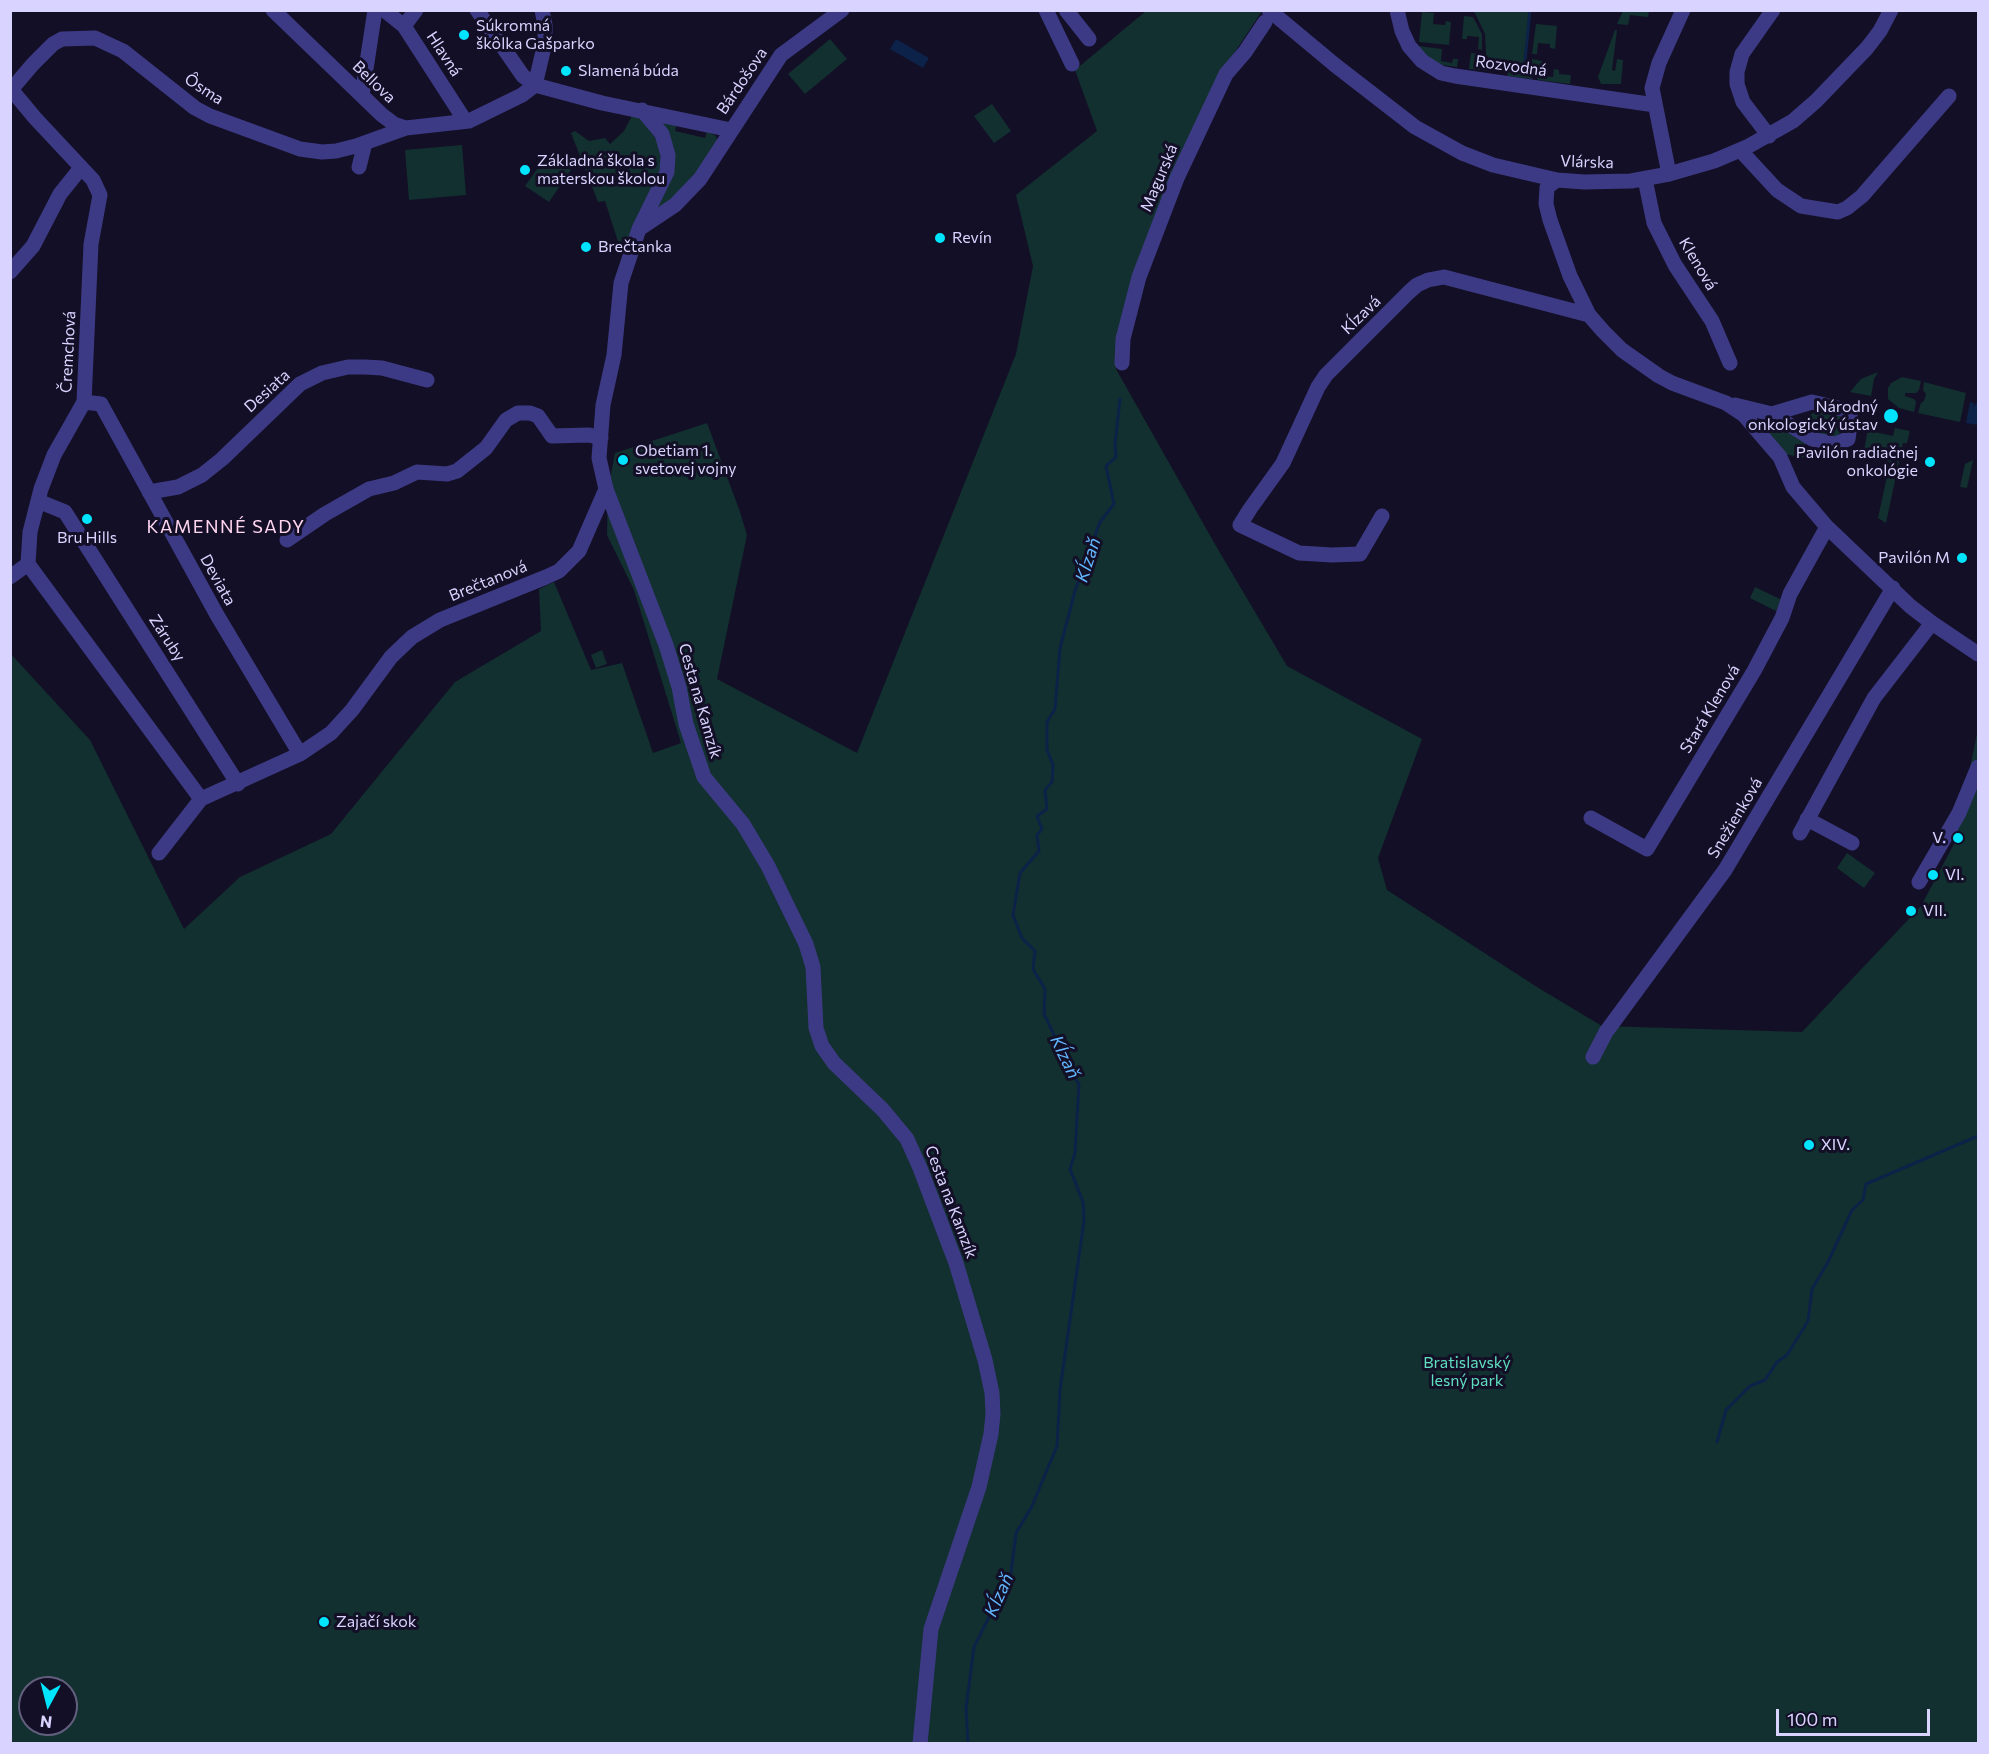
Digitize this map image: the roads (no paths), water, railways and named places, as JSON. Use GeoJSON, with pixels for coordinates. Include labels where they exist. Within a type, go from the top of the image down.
{"type":"FeatureCollection","features":[{"type":"Feature","properties":{"kind":"street","name":"Bellova"},"geometry":{"type":"LineString","coordinates":[[273,10],[388,120],[406,128]]}},
{"type":"Feature","properties":{"kind":"street"},"geometry":{"type":"LineString","coordinates":[[362,95],[375,10]]}},
{"type":"Feature","properties":{"kind":"street","name":"Hlavná"},"geometry":{"type":"LineString","coordinates":[[384,10],[404,26],[464,119],[469,121]]}},
{"type":"Feature","properties":{"kind":"street"},"geometry":{"type":"LineString","coordinates":[[404,26],[416,10]]}},
{"type":"Feature","properties":{"kind":"street"},"geometry":{"type":"LineString","coordinates":[[477,10],[523,76],[535,85],[602,103],[731,130],[700,179],[675,205],[639,229]]}},
{"type":"Feature","properties":{"kind":"street"},"geometry":{"type":"LineString","coordinates":[[406,128],[469,121],[522,95],[535,85],[545,43],[542,10]]}},
{"type":"Feature","properties":{"kind":"street","name":"Bárdošova"},"geometry":{"type":"LineString","coordinates":[[731,130],[781,55],[842,10]]}},
{"type":"Feature","properties":{"kind":"street"},"geometry":{"type":"LineString","coordinates":[[1046,10],[1072,64]]}},
{"type":"Feature","properties":{"kind":"street"},"geometry":{"type":"LineString","coordinates":[[1066,10],[1089,39]]}},
{"type":"Feature","properties":{"kind":"street","name":"Rozvodná"},"geometry":{"type":"LineString","coordinates":[[1396,10],[1408,46],[1422,61],[1441,73],[1655,105]]}},
{"type":"Feature","properties":{"kind":"street"},"geometry":{"type":"LineString","coordinates":[[1669,174],[1652,88],[1656,70],[1683,10]]}},
{"type":"Feature","properties":{"kind":"street"},"geometry":{"type":"LineString","coordinates":[[1769,136],[1743,102],[1737,84],[1737,72],[1742,54],[1773,10]]}},
{"type":"Feature","properties":{"kind":"street","name":"Vlárska"},"geometry":{"type":"LineString","coordinates":[[1267,16],[1436,140],[1493,165],[1557,180],[1615,182],[1645,179],[1701,165],[1769,136],[1793,121],[1824,94],[1874,40],[1892,10]]}},
{"type":"Feature","properties":{"kind":"street","name":"Magurská"},"geometry":{"type":"LineString","coordinates":[[1122,363],[1123,339],[1139,277],[1177,178],[1226,74],[1245,52],[1267,16]]}},
{"type":"Feature","properties":{"kind":"street","name":"Ôsma"},"geometry":{"type":"LineString","coordinates":[[11,90],[53,44],[62,39],[95,38],[123,51],[195,108],[210,116],[300,149],[322,152],[360,145],[406,128]]}},
{"type":"Feature","properties":{"kind":"street","name":"Čremchová"},"geometry":{"type":"LineString","coordinates":[[11,90],[80,169],[93,180],[100,195],[91,244],[84,402],[54,455],[38,501],[30,532],[28,564]]}},
{"type":"Feature","properties":{"kind":"street"},"geometry":{"type":"LineString","coordinates":[[1740,150],[1777,190],[1801,206],[1838,212],[1862,196],[1949,96]]}},
{"type":"Feature","properties":{"kind":"street"},"geometry":{"type":"LineString","coordinates":[[606,489],[599,458],[603,405],[614,355],[621,283],[639,229],[667,172],[668,155],[662,134],[642,110]]}},
{"type":"Feature","properties":{"kind":"street"},"geometry":{"type":"LineString","coordinates":[[359,167],[360,145]]}},
{"type":"Feature","properties":{"kind":"street"},"geometry":{"type":"LineString","coordinates":[[10,272],[33,246],[60,194],[80,169]]}},
{"type":"Feature","properties":{"kind":"street","name":"Klenová"},"geometry":{"type":"LineString","coordinates":[[1645,179],[1654,223],[1675,265],[1712,321],[1730,363]]}},
{"type":"Feature","properties":{"kind":"street"},"geometry":{"type":"LineString","coordinates":[[1557,180],[1547,187],[1545,204],[1559,250],[1590,315],[1622,350],[1646,368],[1672,383],[1726,403],[1772,414],[1812,439],[1835,444],[1848,439],[1851,418],[1846,410],[1812,402],[1772,414]]}},
{"type":"Feature","properties":{"kind":"street","name":"Kĺzavá"},"geometry":{"type":"LineString","coordinates":[[1382,516],[1360,554],[1299,553],[1240,525],[1283,463],[1318,387],[1326,375],[1417,285],[1444,277],[1590,315]]}},
{"type":"Feature","properties":{"kind":"street","name":"Desiata"},"geometry":{"type":"LineString","coordinates":[[149,492],[178,487],[202,475],[222,459],[300,384],[322,373],[348,367],[382,368],[427,380]]}},
{"type":"Feature","properties":{"kind":"street","name":"Deviata"},"geometry":{"type":"LineString","coordinates":[[84,402],[101,404],[217,615],[300,754]]}},
{"type":"Feature","properties":{"kind":"street"},"geometry":{"type":"LineString","coordinates":[[1726,403],[1744,415],[1780,457],[1793,487],[1827,527],[1932,623],[1978,654]]}},
{"type":"Feature","properties":{"kind":"street"},"geometry":{"type":"LineString","coordinates":[[287,540],[325,514],[369,489],[394,483],[417,472],[447,474],[457,471],[486,448],[507,420],[519,413],[538,416],[552,436],[589,435],[601,438]]}},
{"type":"Feature","properties":{"kind":"street","name":"Brečtanová"},"geometry":{"type":"LineString","coordinates":[[201,799],[238,784],[320,742],[342,721],[391,657],[412,637],[440,620],[559,571],[579,551],[606,489]]}},
{"type":"Feature","properties":{"kind":"street","name":"Cesta na Kamzík"},"geometry":{"type":"LineString","coordinates":[[606,489],[666,645],[686,724],[704,777],[743,824],[768,866],[806,944],[813,968],[816,1028],[822,1046],[834,1063],[883,1110],[907,1139],[929,1189],[956,1263],[985,1360],[992,1393],[991,1434],[980,1487],[931,1629],[920,1743]]}},
{"type":"Feature","properties":{"kind":"street","name":"Záruby"},"geometry":{"type":"LineString","coordinates":[[38,501],[65,512],[238,784]]}},
{"type":"Feature","properties":{"kind":"street","name":"Stará Klenová"},"geometry":{"type":"LineString","coordinates":[[1591,819],[1647,849],[1754,671],[1782,618],[1790,594],[1827,527]]}},
{"type":"Feature","properties":{"kind":"street"},"geometry":{"type":"LineString","coordinates":[[10,577],[28,564],[201,799],[159,853]]}},
{"type":"Feature","properties":{"kind":"street","name":"Snežienková"},"geometry":{"type":"LineString","coordinates":[[1593,1057],[1606,1032],[1731,861],[1893,588]]}},
{"type":"Feature","properties":{"kind":"street"},"geometry":{"type":"LineString","coordinates":[[1852,843],[1804,826],[1874,698],[1932,623]]}},
{"type":"Feature","properties":{"kind":"street"},"geometry":{"type":"LineString","coordinates":[[1920,882],[1959,813],[1978,767]]}},
{"type":"Feature","properties":{"kind":"water"},"geometry":{"type":"Polygon","coordinates":[[[896,39],[929,58],[923,68],[890,49],[896,39]]]}},
{"type":"Feature","properties":{"kind":"water"},"geometry":{"type":"Polygon","coordinates":[[[1970,402],[1974,403],[1973,408],[1978,403],[1978,425],[1966,423],[1970,402]]]}},
{"type":"Feature","properties":{"kind":"waterway"},"geometry":{"type":"LineString","coordinates":[[1524,71],[1530,10]]}},
{"type":"Feature","properties":{"kind":"waterway","name":"Kĺzaň"},"geometry":{"type":"LineString","coordinates":[[968,1744],[966,1708],[974,1647],[1011,1573],[1016,1533],[1032,1506],[1057,1446],[1060,1390],[1084,1221],[1083,1202],[1070,1169],[1075,1153],[1079,1084],[1069,1070],[1067,1056],[1044,1014],[1045,989],[1033,969],[1035,951],[1022,938],[1013,915],[1020,873],[1039,851],[1037,835],[1042,829],[1037,816],[1047,809],[1045,790],[1052,782],[1053,765],[1047,750],[1047,722],[1055,709],[1060,648],[1075,591],[1100,522],[1114,504],[1106,466],[1116,457],[1115,444],[1120,399]]}},
{"type":"Feature","properties":{"kind":"waterway"},"geometry":{"type":"LineString","coordinates":[[1717,1442],[1726,1410],[1750,1386],[1765,1380],[1777,1362],[1787,1355],[1808,1321],[1812,1289],[1828,1262],[1852,1210],[1863,1200],[1866,1184],[1978,1136]]}},
{"type":"Feature","properties":{"kind":"place","name":"Súkromná škôlka Gašparko"},"geometry":{"type":"Point","coordinates":[464,35]}},
{"type":"Feature","properties":{"kind":"place","name":"Slamená búda"},"geometry":{"type":"Point","coordinates":[566,71]}},
{"type":"Feature","properties":{"kind":"place","name":"Základná škola s materskou školou"},"geometry":{"type":"Point","coordinates":[525,170]}},
{"type":"Feature","properties":{"kind":"place","name":"Revín"},"geometry":{"type":"Point","coordinates":[940,238]}},
{"type":"Feature","properties":{"kind":"place","name":"Brečtanka"},"geometry":{"type":"Point","coordinates":[586,247]}},
{"type":"Feature","properties":{"kind":"place","name":"Národný onkologický ústav"},"geometry":{"type":"Point","coordinates":[1891,416]}},
{"type":"Feature","properties":{"kind":"place","name":"Obetiam 1. svetovej vojny"},"geometry":{"type":"Point","coordinates":[623,460]}},
{"type":"Feature","properties":{"kind":"place","name":"Pavilón radiačnej onkológie"},"geometry":{"type":"Point","coordinates":[1930,462]}},
{"type":"Feature","properties":{"kind":"place","name":"Bru Hills"},"geometry":{"type":"Point","coordinates":[87,519]}},
{"type":"Feature","properties":{"kind":"place","name":"Pavilón M"},"geometry":{"type":"Point","coordinates":[1962,558]}},
{"type":"Feature","properties":{"kind":"place","name":"V."},"geometry":{"type":"Point","coordinates":[1958,838]}},
{"type":"Feature","properties":{"kind":"place","name":"VI."},"geometry":{"type":"Point","coordinates":[1933,875]}},
{"type":"Feature","properties":{"kind":"place","name":"VII."},"geometry":{"type":"Point","coordinates":[1911,911]}},
{"type":"Feature","properties":{"kind":"place","name":"XIV."},"geometry":{"type":"Point","coordinates":[1809,1145]}},
{"type":"Feature","properties":{"kind":"place","name":"Zajačí skok"},"geometry":{"type":"Point","coordinates":[324,1622]}},
{"type":"Feature","properties":{"kind":"district","name":"KAMENNÉ SADY"},"geometry":{"type":"Point","coordinates":[226,527]}},
{"type":"Feature","properties":{"kind":"park label","name":"Bratislavský lesný park"},"geometry":{"type":"Point","coordinates":[1467,1372]}}]}
